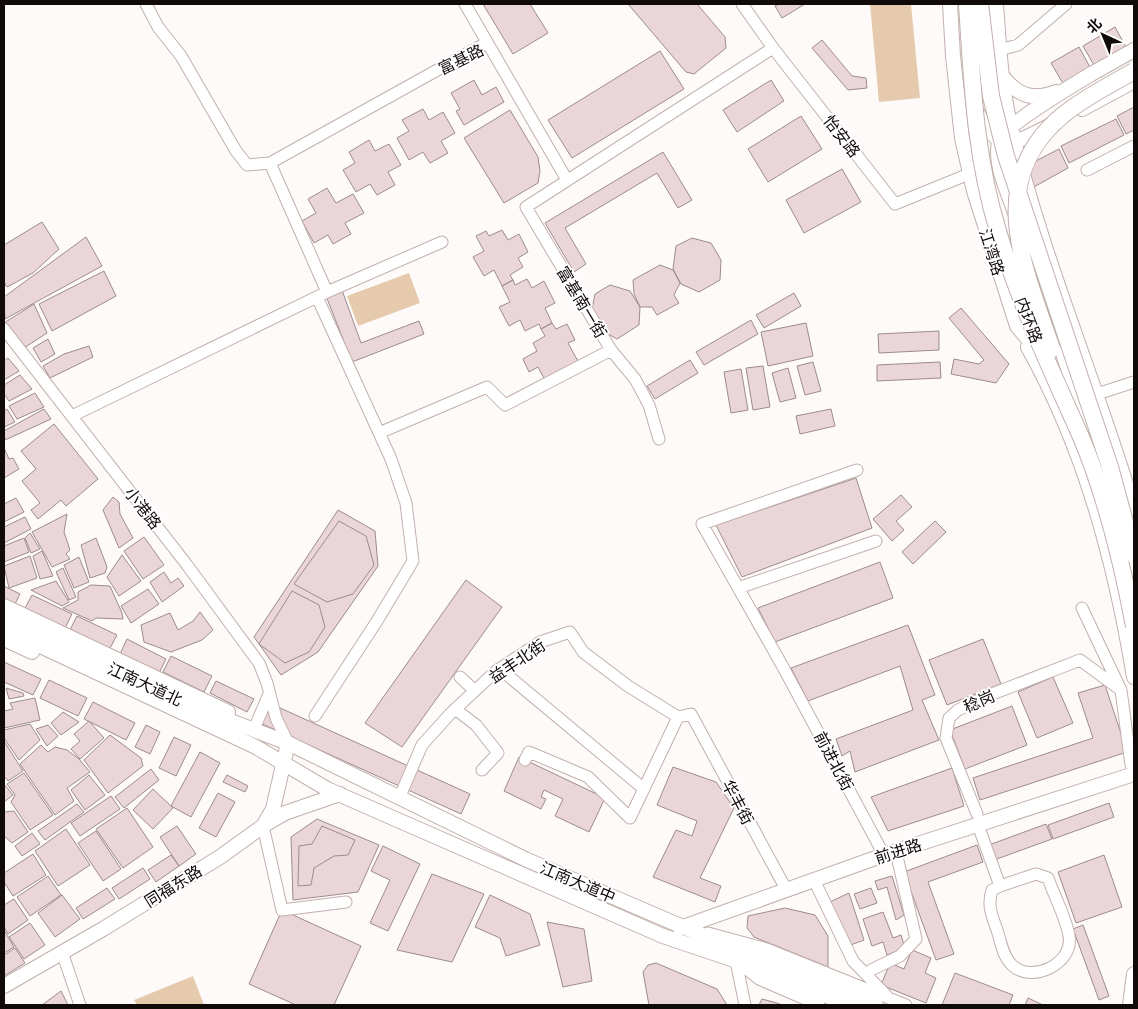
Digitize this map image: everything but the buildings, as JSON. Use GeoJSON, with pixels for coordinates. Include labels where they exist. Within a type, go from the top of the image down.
{"type":"FeatureCollection","features":[{"type":"Feature","properties":{"kind":"highway","name":"内环路"},"geometry":{"type":"LineString","coordinates":[[967,4],[976,130],[998,232],[1031,326],[1081,438],[1114,541],[1134,626]]}},
{"type":"Feature","properties":{"kind":"highway","name":"内环路"},"geometry":{"type":"LineString","coordinates":[[980,4],[990,88],[1006,156],[1110,467],[1134,555]]}},
{"type":"Feature","properties":{"kind":"highway"},"geometry":{"type":"LineString","coordinates":[[1081,438],[1025,269],[1016,232],[1016,203],[1027,164],[1048,130],[1078,104],[1134,71]]}},
{"type":"Feature","properties":{"kind":"main road","name":"江湾路"},"geometry":{"type":"LineString","coordinates":[[950,4],[953,56],[962,138],[983,224],[1017,326],[1079,402],[1108,487],[1134,590]]}},
{"type":"Feature","properties":{"kind":"main road"},"geometry":{"type":"LineString","coordinates":[[996,4],[999,50],[1010,126],[1029,196],[1097,394],[1134,510]]}},
{"type":"Feature","properties":{"kind":"main road"},"geometry":{"type":"LineString","coordinates":[[952,34],[975,34],[997,23]]}},
{"type":"Feature","properties":{"kind":"main road"},"geometry":{"type":"LineString","coordinates":[[953,56],[967,61],[976,60],[983,59],[999,50]]}},
{"type":"Feature","properties":{"kind":"main road"},"geometry":{"type":"LineString","coordinates":[[1079,402],[999,165],[999,141],[1010,126],[1134,50]]}},
{"type":"Feature","properties":{"kind":"main road"},"geometry":{"type":"LineString","coordinates":[[953,56],[958,74],[984,126],[999,141],[1015,143],[1134,82]]}},
{"type":"Feature","properties":{"kind":"main road"},"geometry":{"type":"LineString","coordinates":[[1003,77],[1019,94],[1044,97],[1092,74]]}},
{"type":"Feature","properties":{"kind":"main road"},"geometry":{"type":"LineString","coordinates":[[1041,106],[1042,117],[1048,127]]}},
{"type":"Feature","properties":{"kind":"main road"},"geometry":{"type":"LineString","coordinates":[[1029,196],[1028,170],[1050,135],[1069,116]]}},
{"type":"Feature","properties":{"kind":"main road"},"geometry":{"type":"LineString","coordinates":[[1017,326],[1067,427],[1087,482],[1117,584],[1134,677]]}},
{"type":"Feature","properties":{"kind":"main road"},"geometry":{"type":"LineString","coordinates":[[4,606],[223,709],[254,729]]}},
{"type":"Feature","properties":{"kind":"main road","name":"江南大道北"},"geometry":{"type":"LineString","coordinates":[[4,618],[164,693],[288,743]]}},
{"type":"Feature","properties":{"kind":"main road","name":"江南大道北"},"geometry":{"type":"LineString","coordinates":[[4,629],[256,747],[284,763]]}},
{"type":"Feature","properties":{"kind":"main road"},"geometry":{"type":"LineString","coordinates":[[4,639],[221,740],[284,763]]}},
{"type":"Feature","properties":{"kind":"main road","name":"同福东路"},"geometry":{"type":"LineString","coordinates":[[4,986],[220,857],[263,826],[272,809],[288,743]]}},
{"type":"Feature","properties":{"kind":"main road","name":"江南大道中"},"geometry":{"type":"LineString","coordinates":[[288,743],[400,796],[517,855],[683,927],[876,1005]]}},
{"type":"Feature","properties":{"kind":"main road","name":"江南大道中"},"geometry":{"type":"LineString","coordinates":[[284,763],[340,794],[663,936],[736,961],[849,1005]]}},
{"type":"Feature","properties":{"kind":"main road","name":"前进路"},"geometry":{"type":"LineString","coordinates":[[663,936],[683,927],[978,820],[1134,774]]}},
{"type":"Feature","properties":{"kind":"main road"},"geometry":{"type":"LineString","coordinates":[[263,826],[285,813],[340,794]]}},
{"type":"Feature","properties":{"kind":"main road"},"geometry":{"type":"LineString","coordinates":[[1130,1005],[1134,974]]}},
{"type":"Feature","properties":{"kind":"street"},"geometry":{"type":"LineString","coordinates":[[146,4],[158,27],[181,56],[236,151],[247,164],[270,163],[406,503],[413,560],[377,621],[315,716]]}},
{"type":"Feature","properties":{"kind":"street"},"geometry":{"type":"LineString","coordinates":[[465,4],[486,43]]}},
{"type":"Feature","properties":{"kind":"street","name":"怡安路"},"geometry":{"type":"LineString","coordinates":[[742,4],[773,48],[895,204],[970,174]]}},
{"type":"Feature","properties":{"kind":"street"},"geometry":{"type":"LineString","coordinates":[[999,50],[1018,46],[1066,4]]}},
{"type":"Feature","properties":{"kind":"street","name":"富基路"},"geometry":{"type":"LineString","coordinates":[[270,163],[486,43],[567,180]]}},
{"type":"Feature","properties":{"kind":"street"},"geometry":{"type":"LineString","coordinates":[[567,180],[773,48]]}},
{"type":"Feature","properties":{"kind":"street"},"geometry":{"type":"LineString","coordinates":[[1087,170],[1134,146]]}},
{"type":"Feature","properties":{"kind":"street","name":"富基南一街"},"geometry":{"type":"LineString","coordinates":[[567,180],[526,207],[611,350],[635,379],[649,405],[659,439]]}},
{"type":"Feature","properties":{"kind":"street"},"geometry":{"type":"LineString","coordinates":[[72,416],[322,294],[442,242]]}},
{"type":"Feature","properties":{"kind":"street","name":"小港路"},"geometry":{"type":"LineString","coordinates":[[4,329],[252,653],[264,672],[276,718],[288,743]]}},
{"type":"Feature","properties":{"kind":"street"},"geometry":{"type":"LineString","coordinates":[[379,433],[486,387],[504,405],[611,350]]}},
{"type":"Feature","properties":{"kind":"street"},"geometry":{"type":"LineString","coordinates":[[1097,394],[1134,382]]}},
{"type":"Feature","properties":{"kind":"street","name":"前进北街"},"geometry":{"type":"LineString","coordinates":[[857,470],[702,524],[890,853],[916,938],[900,956],[871,970]]}},
{"type":"Feature","properties":{"kind":"street"},"geometry":{"type":"LineString","coordinates":[[738,588],[876,541]]}},
{"type":"Feature","properties":{"kind":"street"},"geometry":{"type":"LineString","coordinates":[[1082,608],[1120,690],[1131,765],[1134,767]]}},
{"type":"Feature","properties":{"kind":"street","name":"益丰北街"},"geometry":{"type":"LineString","coordinates":[[400,796],[422,744],[455,709],[500,669],[540,642],[570,632],[583,652],[628,686],[678,717]]}},
{"type":"Feature","properties":{"kind":"street","name":"稔岗"},"geometry":{"type":"LineString","coordinates":[[978,820],[946,738],[949,718],[958,710],[987,696],[1080,660],[1120,690]]}},
{"type":"Feature","properties":{"kind":"street"},"geometry":{"type":"LineString","coordinates":[[500,669],[644,789]]}},
{"type":"Feature","properties":{"kind":"street"},"geometry":{"type":"LineString","coordinates":[[460,677],[475,691]]}},
{"type":"Feature","properties":{"kind":"street"},"geometry":{"type":"LineString","coordinates":[[254,729],[269,694]]}},
{"type":"Feature","properties":{"kind":"street"},"geometry":{"type":"LineString","coordinates":[[455,709],[476,724],[498,753],[482,770]]}},
{"type":"Feature","properties":{"kind":"street","name":"华丰街"},"geometry":{"type":"LineString","coordinates":[[678,717],[691,714],[786,890]]}},
{"type":"Feature","properties":{"kind":"street"},"geometry":{"type":"LineString","coordinates":[[525,760],[529,752],[588,777],[630,818],[678,717]]}},
{"type":"Feature","properties":{"kind":"street"},"geometry":{"type":"LineString","coordinates":[[978,820],[1000,886]]}},
{"type":"Feature","properties":{"kind":"street"},"geometry":{"type":"LineString","coordinates":[[263,826],[282,910],[346,902]]}},
{"type":"Feature","properties":{"kind":"street"},"geometry":{"type":"LineString","coordinates":[[1036,874],[1048,878],[1069,937],[1066,953],[1058,965],[1033,973],[1014,967],[1006,959],[988,902],[992,890],[1000,886],[1036,874]]}},
{"type":"Feature","properties":{"kind":"street"},"geometry":{"type":"LineString","coordinates":[[814,880],[853,961],[890,998]]}},
{"type":"Feature","properties":{"kind":"street"},"geometry":{"type":"LineString","coordinates":[[683,927],[750,943],[906,1005]]}},
{"type":"Feature","properties":{"kind":"street"},"geometry":{"type":"LineString","coordinates":[[62,952],[80,1005]]}},
{"type":"Feature","properties":{"kind":"street"},"geometry":{"type":"LineString","coordinates":[[736,961],[745,1005]]}},
{"type":"Feature","properties":{"kind":"street"},"geometry":{"type":"LineString","coordinates":[[736,961],[759,979],[819,1005]]}},
{"type":"Feature","properties":{"kind":"shaded area"},"geometry":{"type":"Polygon","coordinates":[[[870,4],[911,4],[920,98],[879,102],[870,4]]]}},
{"type":"Feature","properties":{"kind":"shaded area"},"geometry":{"type":"Polygon","coordinates":[[[409,273],[420,303],[358,326],[347,296],[409,273]]]}},
{"type":"Feature","properties":{"kind":"shaded area"},"geometry":{"type":"Polygon","coordinates":[[[193,976],[204,1005],[137,1005],[134,1000],[193,976]]]}}]}
